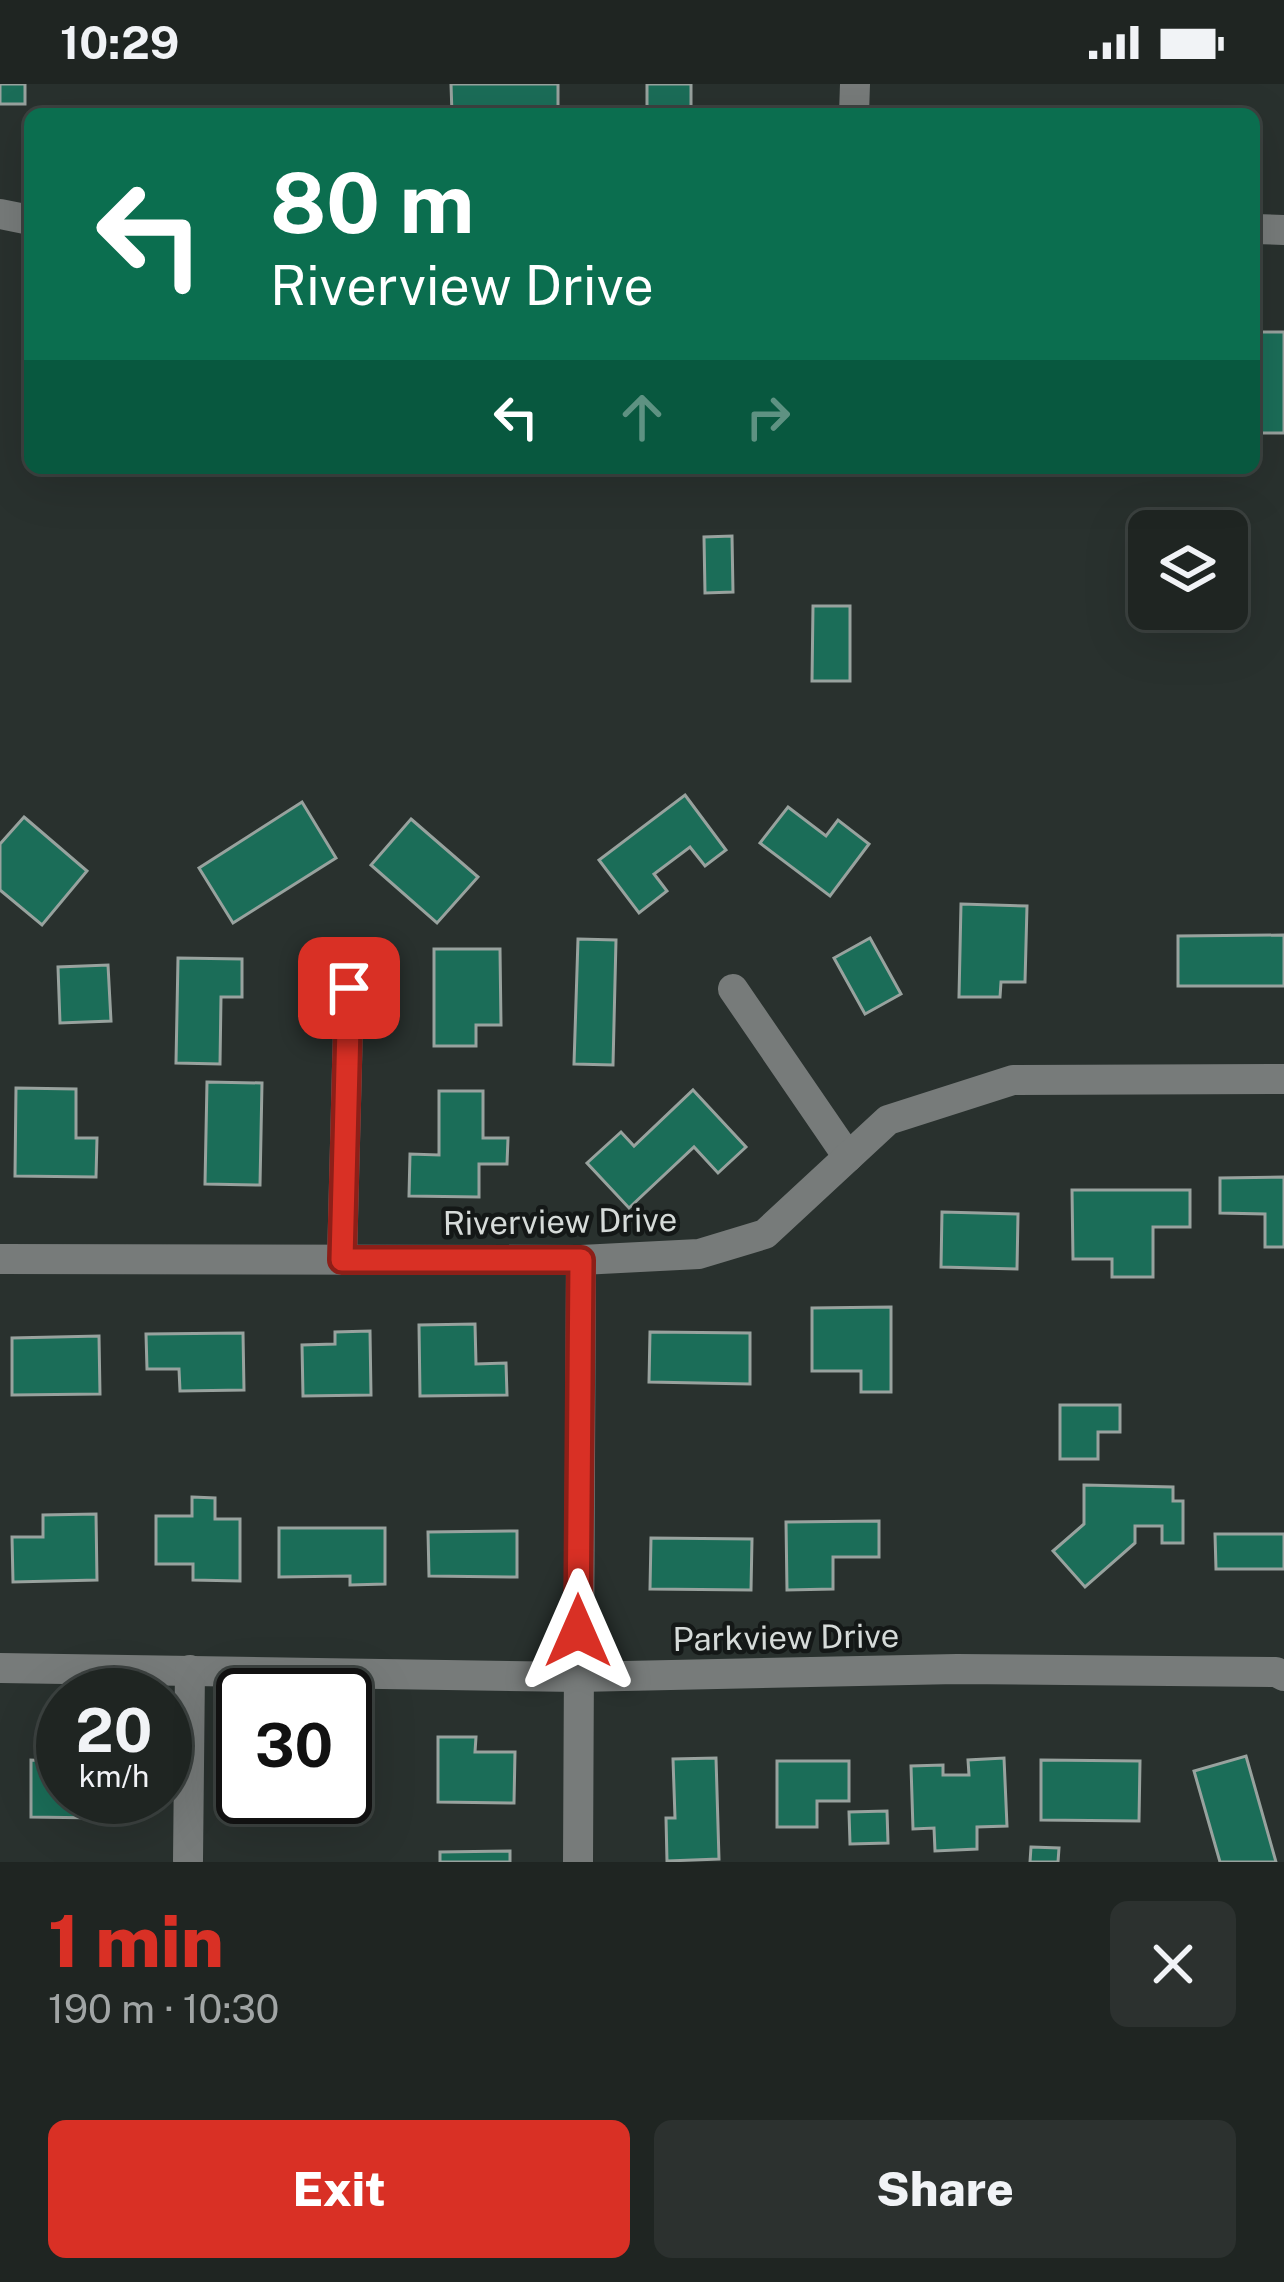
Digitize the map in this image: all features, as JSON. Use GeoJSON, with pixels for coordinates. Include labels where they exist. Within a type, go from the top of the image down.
{"type":"FeatureCollection","features":[{"type":"Feature","properties":{"kind":"street"},"geometry":{"type":"LineString","coordinates":[[342,1260],[349,988]]}},
{"type":"Feature","properties":{"kind":"street"},"geometry":{"type":"LineString","coordinates":[[733,989],[848,1157]]}},
{"type":"Feature","properties":{"kind":"street","name":"Riverview Drive"},"geometry":{"type":"LineString","coordinates":[[0,1259],[581,1260],[699,1254],[765,1234],[887,1120],[1013,1080],[1284,1079]]}},
{"type":"Feature","properties":{"kind":"street"},"geometry":{"type":"LineString","coordinates":[[578,1862],[581,1260]]}},
{"type":"Feature","properties":{"kind":"street","name":"Parkview Drive"},"geometry":{"type":"LineString","coordinates":[[0,1668],[36,1668]]}},
{"type":"Feature","properties":{"kind":"street","name":"Parkview Drive"},"geometry":{"type":"LineString","coordinates":[[192,1670],[578,1677],[957,1669],[1276,1672],[1284,1676]]}},
{"type":"Feature","properties":{"kind":"street"},"geometry":{"type":"LineString","coordinates":[[188,1824],[188,1859]]}},
{"type":"Feature","properties":{"kind":"building"},"geometry":{"type":"Polygon","coordinates":[[[0,84],[25,84],[25,104],[0,104],[0,84]]]}},
{"type":"Feature","properties":{"kind":"building"},"geometry":{"type":"Polygon","coordinates":[[[451,84],[558,84],[558,108],[452,108],[451,84]]]}},
{"type":"Feature","properties":{"kind":"building"},"geometry":{"type":"Polygon","coordinates":[[[647,84],[691,84],[691,108],[647,108],[647,84]]]}},
{"type":"Feature","properties":{"kind":"building"},"geometry":{"type":"Polygon","coordinates":[[[1260,332],[1284,332],[1284,433],[1260,433],[1260,332]]]}},
{"type":"Feature","properties":{"kind":"building"},"geometry":{"type":"Polygon","coordinates":[[[732,536],[733,592],[705,593],[704,537],[732,536]]]}},
{"type":"Feature","properties":{"kind":"building"},"geometry":{"type":"Polygon","coordinates":[[[813,606],[850,606],[850,681],[812,681],[813,606]]]}},
{"type":"Feature","properties":{"kind":"building"},"geometry":{"type":"Polygon","coordinates":[[[685,795],[726,850],[705,866],[690,847],[654,874],[667,891],[639,913],[599,860],[685,795]]]}},
{"type":"Feature","properties":{"kind":"building"},"geometry":{"type":"Polygon","coordinates":[[[302,802],[336,858],[233,923],[199,868],[302,802]]]}},
{"type":"Feature","properties":{"kind":"building"},"geometry":{"type":"Polygon","coordinates":[[[788,807],[826,836],[838,820],[869,844],[830,896],[760,843],[788,807]]]}},
{"type":"Feature","properties":{"kind":"building"},"geometry":{"type":"Polygon","coordinates":[[[24,817],[87,871],[42,925],[0,890],[0,844],[24,817]]]}},
{"type":"Feature","properties":{"kind":"building"},"geometry":{"type":"Polygon","coordinates":[[[411,819],[478,877],[437,923],[371,865],[411,819]]]}},
{"type":"Feature","properties":{"kind":"building"},"geometry":{"type":"Polygon","coordinates":[[[961,904],[1027,906],[1025,982],[1001,982],[1000,997],[959,997],[961,904]]]}},
{"type":"Feature","properties":{"kind":"building"},"geometry":{"type":"Polygon","coordinates":[[[1284,935],[1284,986],[1178,986],[1178,936],[1284,935]]]}},
{"type":"Feature","properties":{"kind":"building"},"geometry":{"type":"Polygon","coordinates":[[[870,938],[901,994],[865,1014],[834,958],[870,938]]]}},
{"type":"Feature","properties":{"kind":"building"},"geometry":{"type":"Polygon","coordinates":[[[578,939],[616,940],[613,1065],[574,1064],[578,939]]]}},
{"type":"Feature","properties":{"kind":"building"},"geometry":{"type":"Polygon","coordinates":[[[434,949],[500,949],[501,1025],[476,1025],[476,1046],[434,1046],[434,949]]]}},
{"type":"Feature","properties":{"kind":"building"},"geometry":{"type":"Polygon","coordinates":[[[178,958],[242,959],[242,997],[221,997],[220,1064],[176,1063],[178,958]]]}},
{"type":"Feature","properties":{"kind":"building"},"geometry":{"type":"Polygon","coordinates":[[[108,965],[111,1021],[60,1023],[58,967],[108,965]]]}},
{"type":"Feature","properties":{"kind":"building"},"geometry":{"type":"Polygon","coordinates":[[[207,1082],[262,1083],[260,1185],[205,1184],[207,1082]]]}},
{"type":"Feature","properties":{"kind":"building"},"geometry":{"type":"Polygon","coordinates":[[[16,1088],[76,1089],[76,1138],[97,1138],[96,1177],[15,1176],[16,1088]]]}},
{"type":"Feature","properties":{"kind":"building"},"geometry":{"type":"Polygon","coordinates":[[[693,1090],[746,1147],[718,1173],[694,1147],[629,1208],[587,1163],[621,1132],[634,1146],[693,1090]]]}},
{"type":"Feature","properties":{"kind":"building"},"geometry":{"type":"Polygon","coordinates":[[[439,1091],[483,1091],[483,1138],[508,1138],[507,1164],[479,1164],[479,1197],[409,1196],[410,1154],[439,1155],[439,1091]]]}},
{"type":"Feature","properties":{"kind":"building"},"geometry":{"type":"Polygon","coordinates":[[[1284,1177],[1284,1247],[1265,1247],[1265,1214],[1220,1213],[1220,1178],[1284,1177]]]}},
{"type":"Feature","properties":{"kind":"building"},"geometry":{"type":"Polygon","coordinates":[[[1072,1190],[1190,1190],[1190,1227],[1153,1227],[1153,1277],[1112,1277],[1112,1259],[1073,1259],[1072,1190]]]}},
{"type":"Feature","properties":{"kind":"building"},"geometry":{"type":"Polygon","coordinates":[[[942,1212],[1018,1214],[1017,1269],[941,1267],[942,1212]]]}},
{"type":"Feature","properties":{"kind":"building"},"geometry":{"type":"Polygon","coordinates":[[[891,1307],[891,1392],[861,1392],[861,1371],[812,1371],[812,1308],[891,1307]]]}},
{"type":"Feature","properties":{"kind":"building"},"geometry":{"type":"Polygon","coordinates":[[[475,1324],[476,1364],[506,1363],[507,1395],[420,1396],[419,1325],[475,1324]]]}},
{"type":"Feature","properties":{"kind":"building"},"geometry":{"type":"Polygon","coordinates":[[[370,1331],[371,1395],[303,1396],[302,1345],[335,1344],[335,1332],[370,1331]]]}},
{"type":"Feature","properties":{"kind":"building"},"geometry":{"type":"Polygon","coordinates":[[[650,1332],[750,1333],[750,1384],[649,1382],[650,1332]]]}},
{"type":"Feature","properties":{"kind":"building"},"geometry":{"type":"Polygon","coordinates":[[[243,1333],[244,1390],[180,1391],[179,1369],[147,1369],[146,1334],[243,1333]]]}},
{"type":"Feature","properties":{"kind":"building"},"geometry":{"type":"Polygon","coordinates":[[[99,1336],[100,1394],[12,1395],[12,1338],[99,1336]]]}},
{"type":"Feature","properties":{"kind":"building"},"geometry":{"type":"Polygon","coordinates":[[[1060,1405],[1120,1405],[1120,1432],[1098,1432],[1098,1459],[1060,1459],[1060,1405]]]}},
{"type":"Feature","properties":{"kind":"building"},"geometry":{"type":"Polygon","coordinates":[[[1084,1485],[1173,1487],[1173,1501],[1183,1501],[1183,1543],[1162,1543],[1162,1526],[1135,1526],[1135,1543],[1085,1587],[1053,1551],[1084,1524],[1084,1485]]]}},
{"type":"Feature","properties":{"kind":"building"},"geometry":{"type":"Polygon","coordinates":[[[192,1497],[215,1498],[215,1519],[240,1519],[240,1581],[193,1580],[193,1564],[156,1564],[156,1516],[192,1516],[192,1497]]]}},
{"type":"Feature","properties":{"kind":"building"},"geometry":{"type":"Polygon","coordinates":[[[96,1514],[97,1580],[13,1582],[12,1537],[43,1537],[43,1515],[96,1514]]]}},
{"type":"Feature","properties":{"kind":"building"},"geometry":{"type":"Polygon","coordinates":[[[879,1521],[879,1557],[833,1557],[833,1589],[787,1590],[786,1522],[879,1521]]]}},
{"type":"Feature","properties":{"kind":"building"},"geometry":{"type":"Polygon","coordinates":[[[279,1528],[385,1528],[385,1584],[350,1585],[350,1576],[279,1577],[279,1528]]]}},
{"type":"Feature","properties":{"kind":"building"},"geometry":{"type":"Polygon","coordinates":[[[517,1531],[517,1577],[429,1576],[428,1532],[517,1531]]]}},
{"type":"Feature","properties":{"kind":"building"},"geometry":{"type":"Polygon","coordinates":[[[1215,1534],[1284,1534],[1284,1569],[1216,1569],[1215,1534]]]}},
{"type":"Feature","properties":{"kind":"building"},"geometry":{"type":"Polygon","coordinates":[[[651,1538],[752,1539],[751,1590],[650,1589],[651,1538]]]}},
{"type":"Feature","properties":{"kind":"building"},"geometry":{"type":"Polygon","coordinates":[[[438,1737],[476,1737],[475,1752],[515,1752],[514,1803],[438,1802],[438,1737]]]}},
{"type":"Feature","properties":{"kind":"building"},"geometry":{"type":"Polygon","coordinates":[[[1246,1756],[1276,1862],[1220,1862],[1194,1771],[1246,1756]]]}},
{"type":"Feature","properties":{"kind":"building"},"geometry":{"type":"Polygon","coordinates":[[[716,1758],[719,1859],[667,1861],[666,1818],[675,1818],[673,1759],[716,1758]]]}},
{"type":"Feature","properties":{"kind":"building"},"geometry":{"type":"Polygon","coordinates":[[[1004,1758],[1007,1826],[977,1827],[977,1849],[935,1851],[934,1828],[913,1829],[911,1766],[943,1765],[943,1775],[969,1775],[968,1760],[1004,1758]]]}},
{"type":"Feature","properties":{"kind":"building"},"geometry":{"type":"Polygon","coordinates":[[[31,1760],[36,1760],[36,1817],[31,1817],[31,1760]]]}},
{"type":"Feature","properties":{"kind":"building"},"geometry":{"type":"Polygon","coordinates":[[[1041,1760],[1140,1761],[1139,1821],[1041,1820],[1041,1760]]]}},
{"type":"Feature","properties":{"kind":"building"},"geometry":{"type":"Polygon","coordinates":[[[777,1761],[849,1761],[849,1801],[817,1801],[817,1827],[777,1827],[777,1761]]]}},
{"type":"Feature","properties":{"kind":"building"},"geometry":{"type":"Polygon","coordinates":[[[887,1811],[888,1843],[850,1844],[849,1812],[887,1811]]]}},
{"type":"Feature","properties":{"kind":"building"},"geometry":{"type":"Polygon","coordinates":[[[1031,1847],[1059,1848],[1058,1862],[1030,1862],[1031,1847]]]}},
{"type":"Feature","properties":{"kind":"building"},"geometry":{"type":"Polygon","coordinates":[[[510,1851],[510,1862],[440,1862],[440,1852],[510,1851]]]}},
{"type":"Feature","properties":{"kind":"route"},"geometry":{"type":"LineString","coordinates":[[349,988],[342,1260],[581,1260],[578,1631]]}}]}
